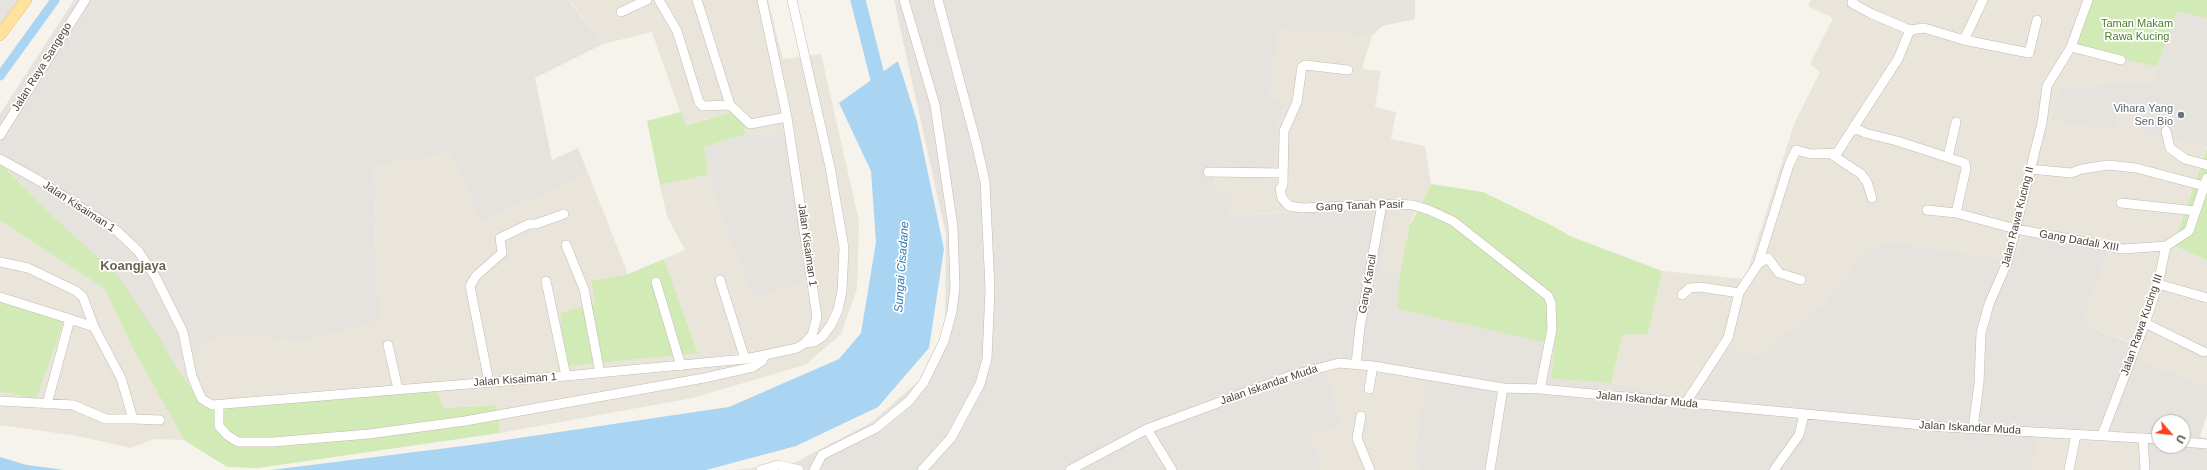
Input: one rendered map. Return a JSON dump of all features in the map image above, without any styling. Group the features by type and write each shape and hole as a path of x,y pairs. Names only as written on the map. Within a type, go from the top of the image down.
{"main road":[{"path":"0,35 26,0"}],"street":[{"name":"Jalan Raya Sangego","path":"0,135 85,0"},
{"path":"621,12 646,0"},
{"path":"659,0 677,30 699,102 703,106 730,105"},
{"path":"697,0 730,105 750,124 788,117"},
{"name":"Jalan Kisaiman 1","path":"0,159 38,180 116,230 138,251 155,276 183,332 192,376 199,393 207,402 218,405 680,366 744,359 765,355 797,348 806,343 812,335 817,317 788,117 762,0"},
{"path":"792,0 830,167 844,248 842,291 838,310 831,325 822,337 814,342 806,343"},
{"path":"814,470 822,455 876,428 909,401 924,382 944,341 952,311 955,288 953,227 936,112 904,0"},
{"path":"922,470 951,438 980,384 987,359 990,289 985,182 938,0"},
{"path":"1853,0 1852,3 1872,14 1910,30 1924,28 1964,40 2030,53 2037,20"},
{"path":"1964,40 1983,0"},
{"name":"Jalan Rawa Kucing II","path":"1973,428 1979,383 1981,332 1989,304 2007,264 2042,123 2047,86 2071,47 2088,0"},
{"path":"1685,404 1728,338 1739,293 1758,264 1789,165 1796,150 1811,154 1831,154 1837,152 1842,147 1898,59 1910,30"},
{"path":"2071,47 2121,60"},
{"name":"Gang Tanah Pasir","path":"1348,70 1305,65 1302,67 1297,102 1284,131 1283,185 1280,189 1282,198 1289,206 1302,208 1382,204 1412,205 1429,210 1453,221 1548,296 1551,303 1552,329 1540,390"},
{"path":"1948,157 1956,122"},
{"path":"1854,128 1864,133 1948,157 1966,165 1956,213"},
{"path":"2166,131 2170,148 2185,159 2207,165"},
{"path":"1831,154 1861,174 1867,182 1872,198"},
{"path":"2030,169 2071,173 2082,168 2108,165 2136,168 2206,182 2189,231 2166,246"},
{"path":"1208,172 1283,173"},
{"path":"2120,203 2196,211"},
{"name":"Gang Kancil","path":"1356,364 1360,327 1382,204"},
{"name":"Gang Dadali XIII","path":"1927,210 1956,213 2016,229 2123,249 2166,246"},
{"path":"489,382 470,286 476,276 502,253 500,238 529,224 536,224 564,214"},
{"path":"566,245 584,289 600,373"},
{"name":"Jalan Rawa Kucing III","path":"2102,435 2145,323 2158,284 2166,246"},
{"path":"1758,264 1768,258 1778,273 1801,280"},
{"path":"0,262 28,268 76,291 83,297 94,327 121,378 133,419"},
{"path":"720,280 744,359"},
{"path":"546,281 566,376"},
{"path":"656,282 680,366"},
{"path":"2158,284 2207,298"},
{"path":"1682,295 1690,288 1700,287 1739,293"},
{"path":"0,297 94,327"},
{"path":"47,404 70,319"},
{"path":"2145,323 2204,352"},
{"path":"388,344 398,389"},
{"path":"218,405 219,426 227,435 238,442 273,442 369,434 465,421 704,378 753,367 762,362 765,355"},
{"name":"Jalan Iskandar Muda","path":"1070,470 1147,429 1312,368 1339,363 1373,366 1503,388 1540,390 1804,415 2076,435 2102,435 2151,438"},
{"path":"1369,389 1373,366"},
{"path":"1490,470 1503,388"},
{"path":"0,401 73,405 106,419 160,420"},
{"path":"1774,470 1799,435 1804,415"},
{"path":"1361,416 1357,438 1370,470"},
{"path":"1147,429 1172,470"},
{"path":"2069,470 2076,435"},
{"path":"2143,438 2145,470"},
{"path":"2191,443 2207,444"},
{"path":"761,470 778,465 799,470"}],"shaded area":[{"path":"0,0 28,0 0,38"},
{"path":"74,0 567,0 603,44 535,78 552,160 578,148 588,173 481,223 450,151 418,161 372,165 376,191 374,247 380,320 304,341 220,335 174,366 161,340 50,214 0,163 0,114"},
{"path":"567,0 768,0 783,59 821,54 859,221 857,289 841,334 805,365 692,398 500,433 497,405 444,408 434,385 204,407 174,366 220,335 304,341 374,247 376,191 372,165 418,161 450,151 481,223 588,173 628,274 591,281 595,303 698,352 664,259 685,250 667,216 660,185 708,175 721,218 753,298 786,133 746,134 740,109 685,126 652,32 603,44 571,2"},
{"path":"894,0 1415,0 1415,19 1382,26 1372,36 1278,31 1270,99 1287,103 1279,122 1275,175 1215,175 1216,193 1231,194 1230,216 1390,205 1381,268 1400,272 1397,309 1556,345 1551,379 1611,383 1691,398 1727,350 1756,356 1822,305 1868,246 1897,242 2016,261 2024,233 2109,252 2082,323 2130,343 2127,355 2207,386 2207,414 2200,437 2207,438 2207,470 2138,470 2140,444 2038,438 2032,470 1418,470 1419,465 1413,464 1425,382 1346,364 1325,369 1343,425 1310,436 1325,466 1315,470 734,470 794,463 872,422 923,377 945,327 946,235"},
{"path":"1811,0 2090,0 2125,58 2157,67 2151,84 2106,84 2076,87 2061,84 2115,131 2120,108 2142,109 2149,137 2207,147 2173,244 2207,260 2207,386 2127,355 2130,342 2082,323 2109,252 2023,233 2017,261 1897,242 1868,246 1822,305 1756,356 1691,398 1611,383 1623,334 1648,334 1662,271 1745,279 1794,124 1820,72 1810,64 1833,18 1808,6"},
{"path":"2177,12 2207,18 2207,147 2149,137 2139,125 2142,109 2120,108 2115,131 2052,120 2061,84 2076,87 2106,84 2151,84"},
{"path":"1278,31 1372,36 1362,69 1381,71 1375,107 1396,112 1391,139 1425,146 1431,184 1410,223 1400,272 1381,268 1322,209 1229,216 1216,193 1215,175 1275,175 1279,122 1287,103 1270,99"},
{"path":"787,133 810,278 753,298 721,218 708,175 704,147 746,134"},
{"path":"0,220 105,289 132,347 184,440 154,439 131,448 78,436 0,425"},
{"path":"1346,364 1425,382 1413,464 1419,465 1418,470 1315,470 1325,465 1309,436 1343,425 1325,369"},
{"path":"2038,438 2140,444 2138,470 2032,470"}],"green space":[{"name":"Taman Makam Rawa Kucing","path":"2090,0 2207,0 2207,18 2177,12 2157,67 2077,47"},
{"path":"740,109 746,134 704,147 708,175 660,185 647,121 681,112 686,126"},
{"path":"2207,148 2207,260 2173,245"},
{"path":"0,163 50,214 117,275 161,340 175,366 204,407 434,385 444,408 497,405 500,433 258,468 227,467 184,440 132,347 105,289 0,220"},
{"path":"1431,184 1483,192 1555,227 1570,236 1662,271 1648,334 1623,334 1611,383 1551,379 1555,345 1397,309 1400,272 1410,223 1412,222"},
{"path":"664,259 698,353 566,366 560,313 595,303 591,281 628,274"},
{"path":"0,301 64,321 36,399 0,391"}],"water":[{"path":"898,61 917,121 944,249 929,348 878,407 796,446 706,470 271,470 471,445 729,407 839,359 861,333 876,242 871,171 839,103"},
{"path":"0,457 27,465 64,470 0,470"}],"waterway":[{"path":"0,76 55,0"},
{"name":"Sungai Cisadane","path":"858,0 882,95"}],"place":[{"name":"Vihara Yang Sen Bio","path":"2181,115"}],"district":[{"name":"Koangjaya","path":"133,266"}]}
